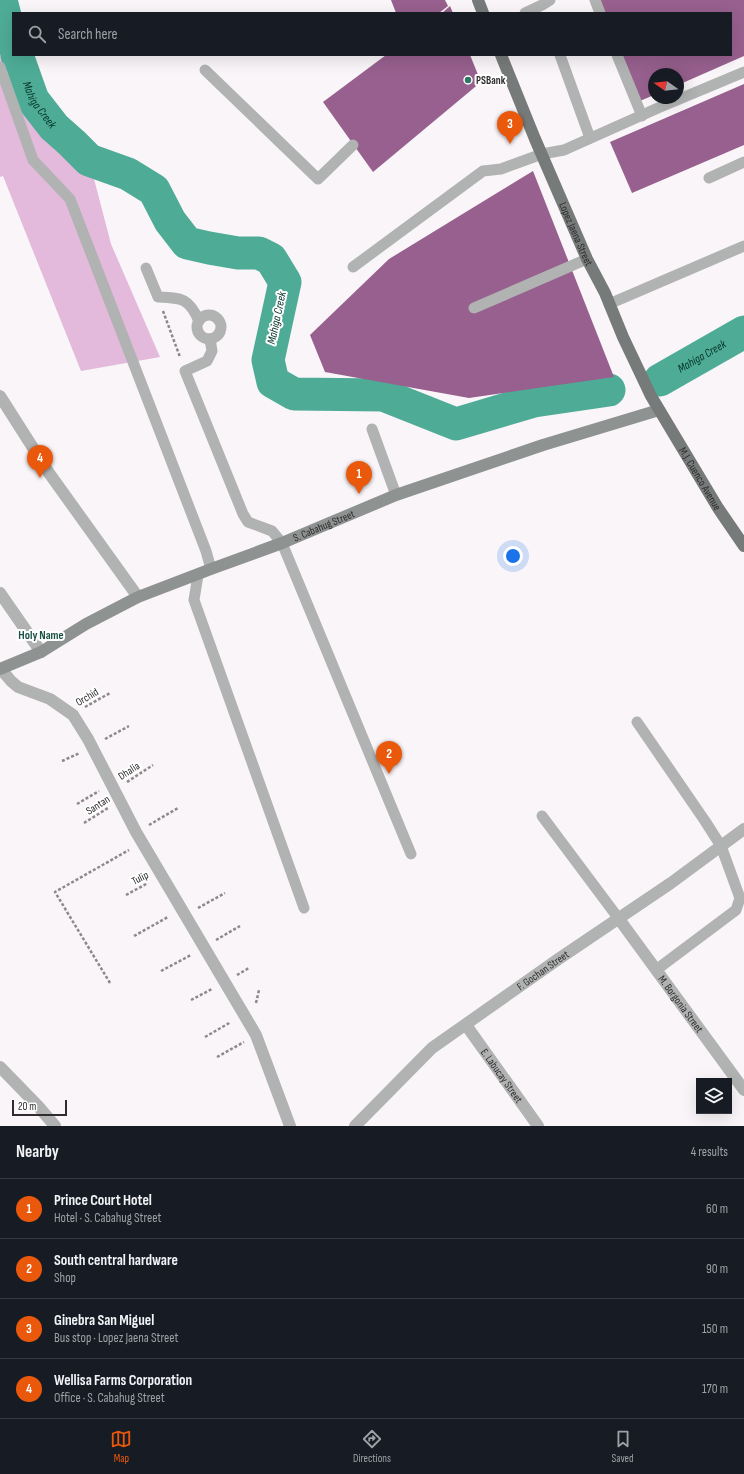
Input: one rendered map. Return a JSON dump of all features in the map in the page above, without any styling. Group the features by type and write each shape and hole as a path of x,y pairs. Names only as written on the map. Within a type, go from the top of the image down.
{"main road":[{"path":"478,0 483,12"},
{"name":"Lopez Jaena Street","path":"501,56 587,259 640,373 659,410"},
{"name":"M.J. Cuenco Avenue","path":"659,410 718,508 744,546"}],"street":[{"path":"0,396 49,473 138,597"},
{"name":"S. Cabahug Street","path":"1,669 41,652 86,624 138,597 282,543 396,495 543,445 659,410"},
{"path":"0,593 41,652"},
{"path":"1,669 18,687 50,699 73,715 88,739 136,832 256,1035 290,1126"},
{"name":"F. Gochan Street","path":"354,1126 432,1048 619,919 744,829"},
{"name":"M. Borgonia Street","path":"619,919 744,1090"},
{"name":"E. Labucay Street","path":"466,1025 538,1126"},
{"path":"0,1067 38,1106 55,1126"}],"lane":[{"path":"595,0 600,12"},
{"path":"527,12 544,5"},
{"path":"560,56 590,138"},
{"path":"617,56 642,116"},
{"path":"0,67 33,160 70,199 206,551 204,571 194,600 304,908"},
{"path":"205,70 318,179 353,145"},
{"path":"353,267 484,171 501,169 542,154 564,150 744,72"},
{"path":"709,178 744,162"},
{"path":"609,304 744,246"},
{"path":"474,308 587,259"},
{"path":"146,268 158,297 175,298 188,302 194,308 199,321"},
{"path":"209,315 220,321 221,327 220,333 216,338 210,340 199,334 197,327 199,321 209,315"},
{"path":"210,340 212,351 207,360 185,371 248,522 272,531 282,543 411,854"},
{"path":"372,429 396,495"},
{"path":"636,722 721,846 740,898 736,910 656,970"},
{"path":"542,816 619,919"}],"path":[{"path":"158,297 185,371"},
{"name":"Orchid","path":"73,715 110,693"},
{"name":"Dhalia","path":"115,791 152,765"},
{"path":"77,804 115,791"},
{"name":"Santan","path":"84,823 115,791"},
{"path":"136,832 178,808"},
{"path":"110,983 55,892 142,842"},
{"name":"Tulip","path":"126,895 162,876"},
{"path":"217,1057 256,1035"}],"shaded area":[{"path":"0,20 37,131 61,139 93,175 111,244 160,357 81,371 3,176 0,177"}],"building":[{"path":"391,0 445,0 448,6 440,12 396,12"},
{"path":"598,0 744,0 744,56 684,82 684,68 648,68 648,98 640,101 621,56 732,56 732,12 603,12"},
{"path":"450,6 453,12 443,12"},
{"path":"385,56 470,56 481,82 373,172 323,102"},
{"path":"744,84 744,145 632,193 610,142"},
{"path":"533,171 614,377 469,398 325,372 310,335 389,259"}],"waterway":[{"name":"Mahiga Creek","path":"1,0 12,41"},
{"name":"Mahiga Creek","path":"17,56 33,100 54,127 89,160 128,174 154,190 170,221 187,243 238,253 259,253 271,259 285,282 268,360 273,382 294,394 383,395 456,424 534,401 609,390"},
{"name":"Mahiga Creek","path":"660,380 744,332"}],"place":[{"name":"PSBank","path":"468,80"},
{"name":"Ginebra San Miguel","path":"510,144"},
{"name":"Wellisa Farms Corporation","path":"40,478"},
{"name":"Prince Court Hotel","path":"359,494"},
{"name":"South central hardware","path":"389,774"}],"district":[{"name":"Holy Name","path":"41,635"}]}
